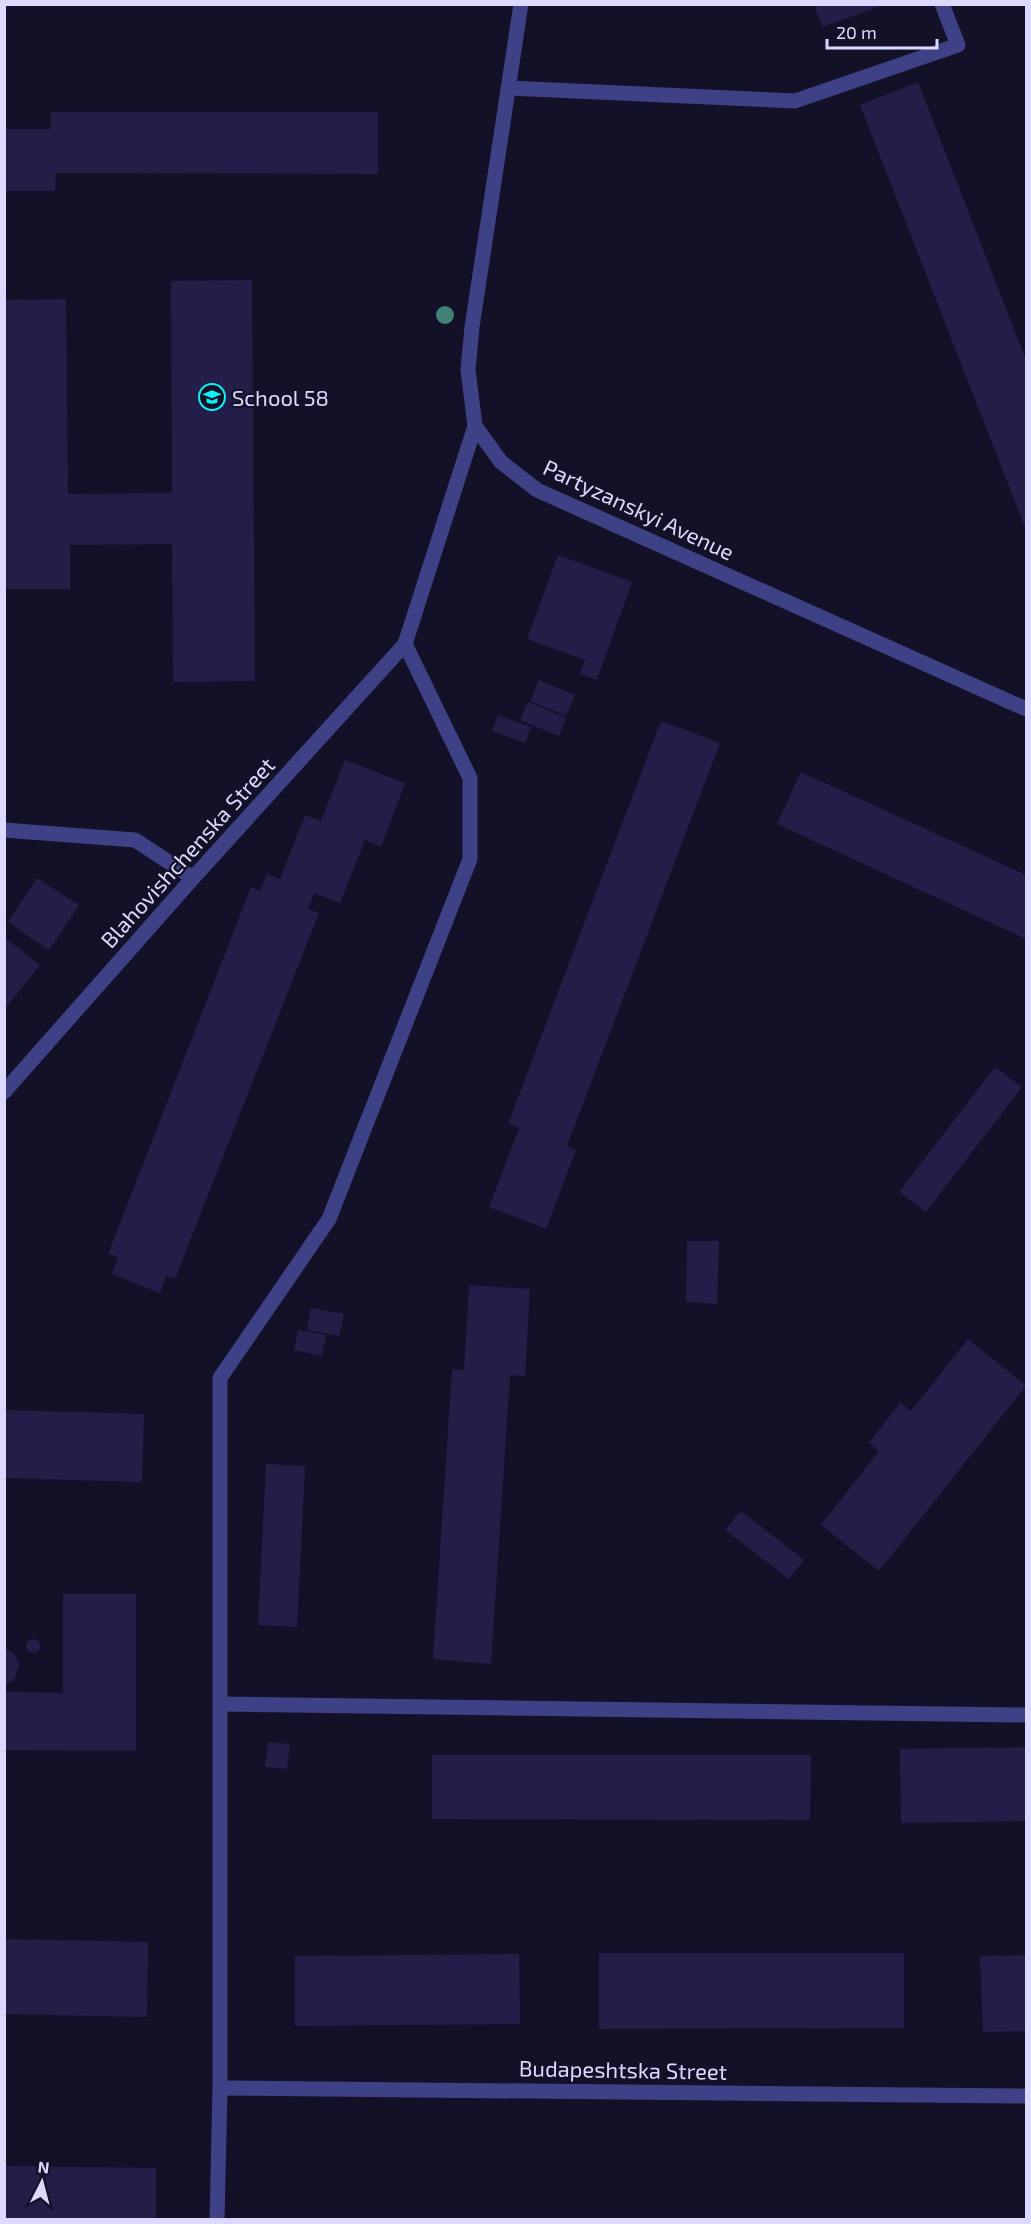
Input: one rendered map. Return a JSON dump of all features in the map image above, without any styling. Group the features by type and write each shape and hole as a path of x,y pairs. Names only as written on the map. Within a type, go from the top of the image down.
{"street":[{"name":"Partyzanskyi Avenue","path":"521,4 469,359 468,370 475,426 501,462 537,490 1026,709"},
{"path":"508,87 795,101 958,45 942,4"},
{"path":"217,2220 220,2088 220,1378 329,1219 470,859 470,778 405,644 475,426"},
{"name":"Blahovishchenska Street","path":"4,1092 193,878 405,644"},
{"path":"4,830 135,840 193,878"},
{"path":"220,1704 1026,1715"},
{"name":"Budapeshtska Street","path":"220,2088 1026,2096"}],"building":[{"path":"814,4 884,4 884,5 822,27"},
{"path":"918,82 1026,360 1026,530 860,105"},
{"path":"51,112 378,112 378,174 56,173 55,191 4,191 4,129 51,129"},
{"name":"School 58","path":"252,280 255,681 173,682 172,544 70,545 70,589 4,589 4,300 66,299 68,494 172,493 171,281"},
{"path":"558,555 632,582 597,680 580,674 585,660 527,639"},
{"path":"539,680 575,695 566,716 530,701"},
{"path":"528,702 566,718 559,736 520,720"},
{"path":"498,715 531,727 525,743 492,731"},
{"path":"661,721 720,743 567,1146 576,1150 546,1229 489,1207 519,1128 508,1124"},
{"path":"345,760 405,783 381,847 365,840 340,903 314,893 308,909 319,913 175,1279 166,1276 160,1293 112,1274 118,1257 108,1254 251,887 260,891 267,874 280,879 305,815 321,821"},
{"path":"801,772 1026,875 1026,939 777,824"},
{"path":"37,878 79,905 49,950 8,922"},
{"path":"4,937 40,965 4,1010"},
{"path":"995,1067 1022,1087 926,1212 899,1192"},
{"path":"687,1241 719,1241 717,1304 686,1302"},
{"path":"469,1285 530,1289 525,1376 510,1375 491,1664 433,1659 452,1369 464,1370"},
{"path":"311,1308 344,1314 339,1336 307,1330"},
{"path":"298,1330 326,1335 322,1356 294,1350"},
{"path":"968,1339 1026,1386 879,1571 821,1525 879,1451 869,1443 900,1403 911,1411"},
{"path":"4,1410 144,1414 142,1482 4,1478"},
{"path":"266,1464 305,1466 297,1627 258,1625"},
{"path":"741,1511 804,1560 789,1579 725,1530"},
{"path":"63,1594 136,1594 136,1751 4,1750 4,1692 63,1693"},
{"path":"33,1639 38,1641 40,1646 38,1651 33,1653 28,1651 26,1646 28,1641"},
{"path":"4,1648 14,1653 19,1664 13,1681 4,1685"},
{"path":"268,1742 290,1744 287,1769 265,1767"},
{"path":"1026,1747 1026,1821 901,1823 900,1749"},
{"path":"432,1755 811,1755 810,1820 432,1819"},
{"path":"4,1939 148,1942 147,2017 4,2014"},
{"path":"599,1953 904,1953 904,2028 599,2029"},
{"path":"519,1954 520,2024 295,2026 295,1956"},
{"path":"1026,1955 1026,2031 983,2032 980,1956"},
{"path":"4,2166 156,2168 156,2220 4,2220"}],"place":[{"name":"School 58","path":"212,397"}]}
